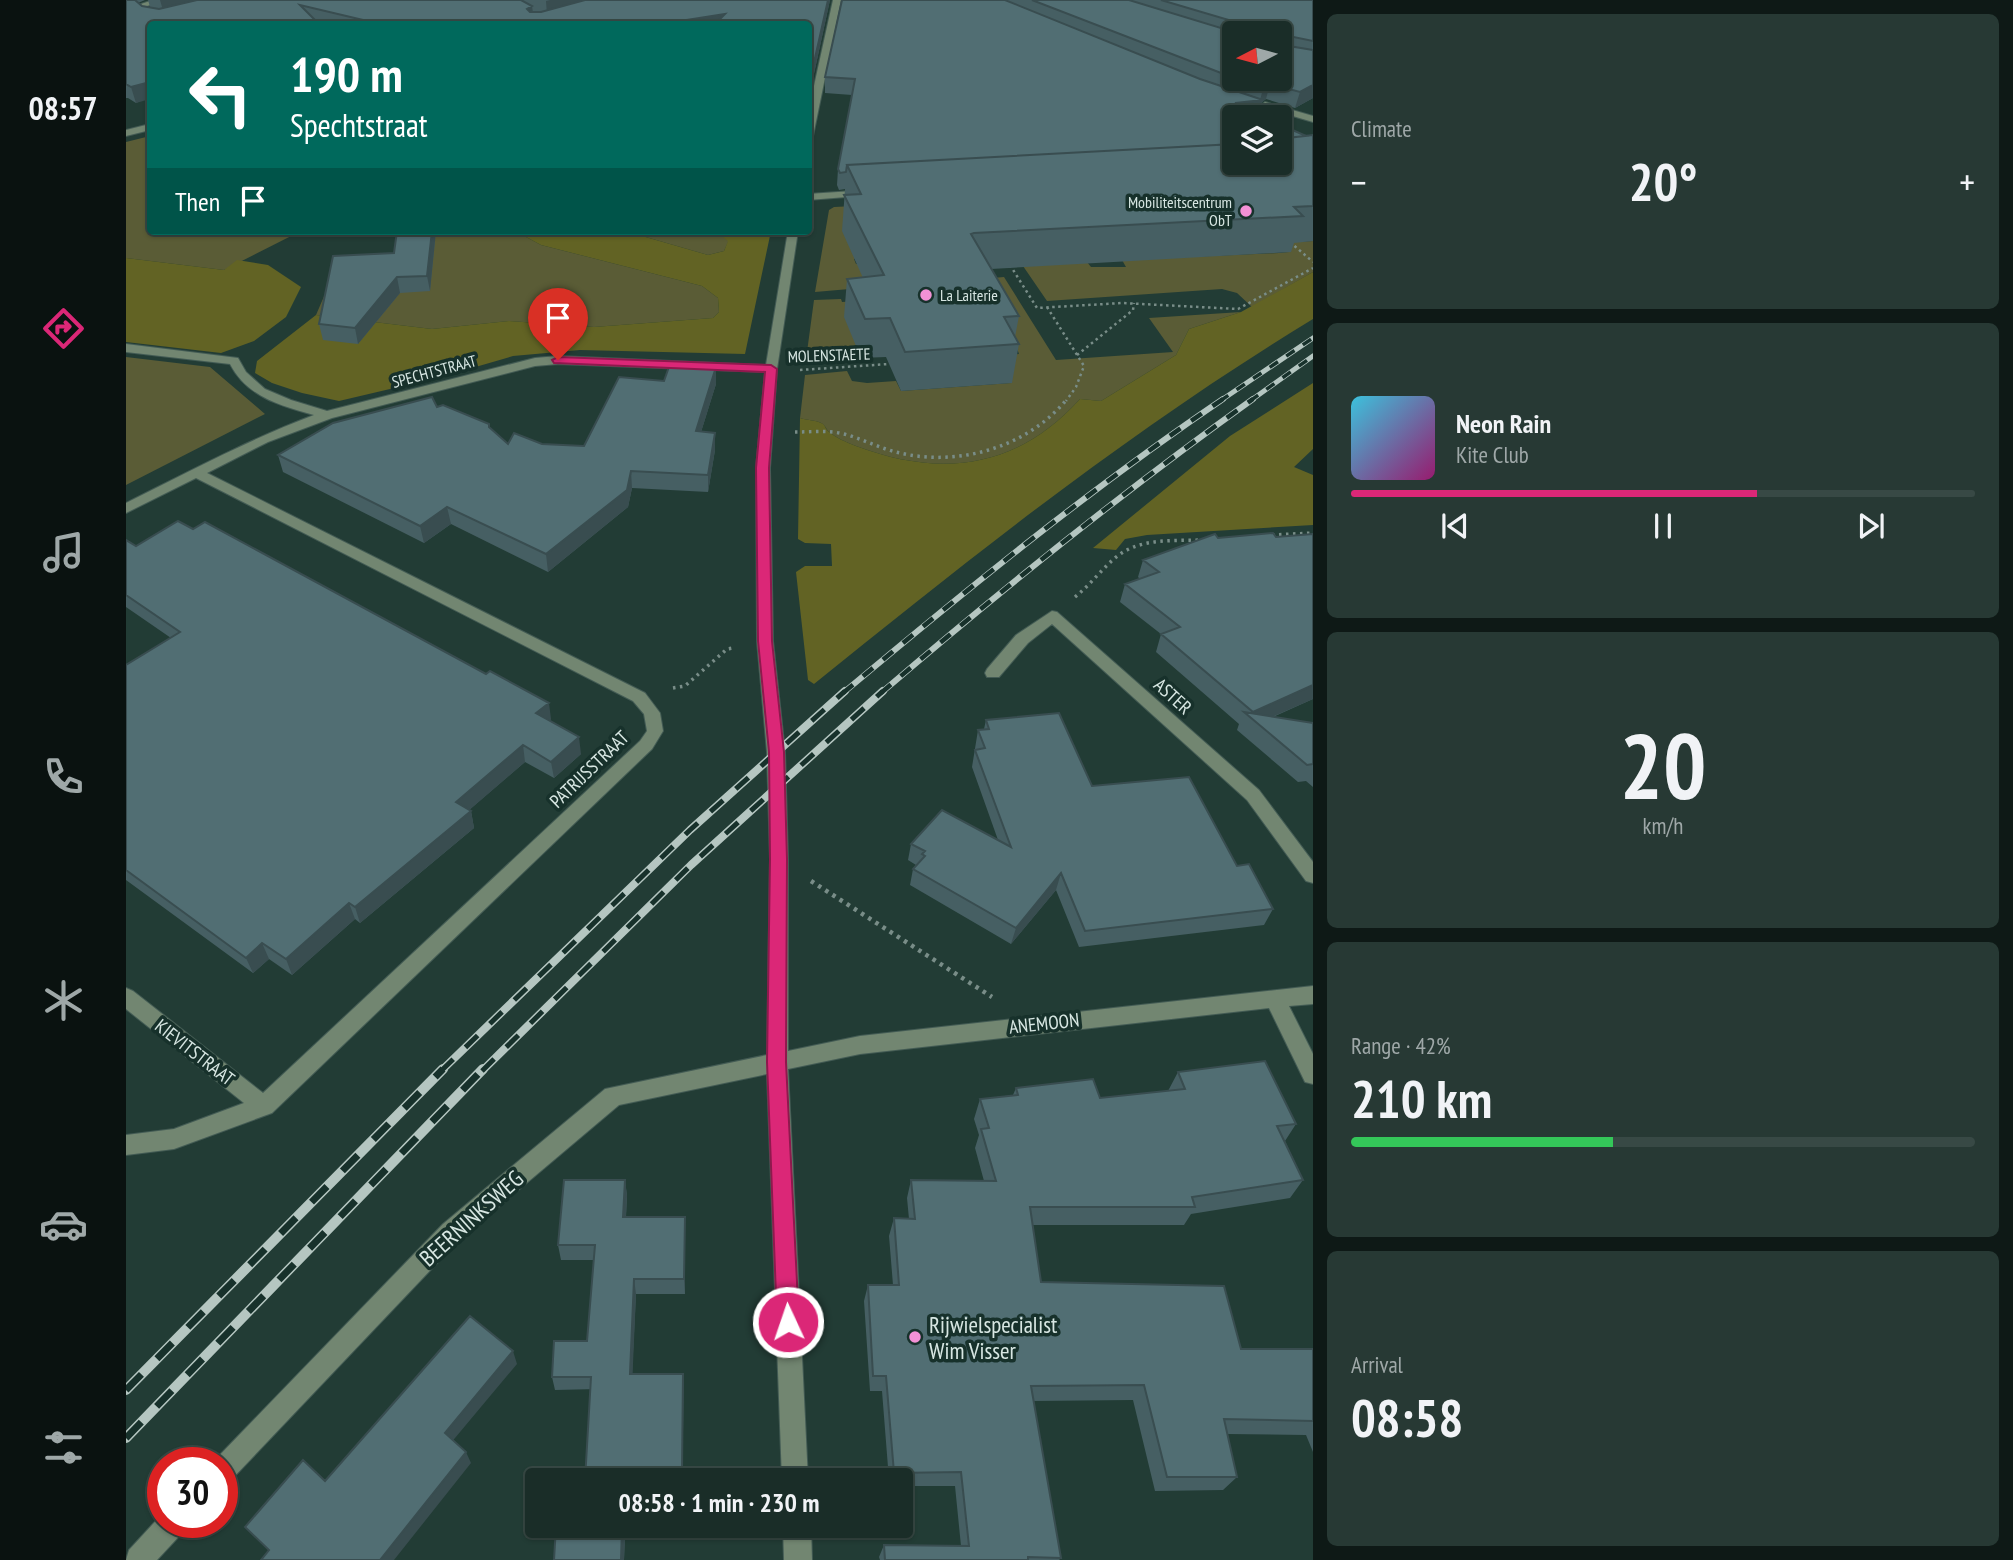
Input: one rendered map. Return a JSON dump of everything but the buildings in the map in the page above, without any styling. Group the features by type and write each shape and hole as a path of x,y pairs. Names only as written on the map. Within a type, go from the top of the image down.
{"street":[{"path":"126,11 161,0"},
{"path":"812,117 837,0"},
{"path":"140,7 150,16"},
{"path":"1245,105 1225,97 1257,105"},
{"path":"1292,114 1313,119"},
{"path":"1292,123 1313,130"},
{"path":"126,133 147,128"},
{"path":"812,197 877,193"},
{"path":"792,235 771,369 765,432 765,641 776,752 779,859 777,1062 794,1468"},
{"path":"126,348 234,360 240,376 273,398 327,415"},
{"name":"SPECHTSTRAAT","path":"126,509 263,439 327,415 535,362 558,360 771,369"},
{"path":"194,472 641,699"},
{"path":"993,673 1023,639 1052,616"},
{"name":"ASTER","path":"1052,616 1253,795 1313,876"},
{"name":"PATRIJSSTRAAT","path":"126,1145 174,1139 264,1106 646,745 655,731 652,713 641,699"},
{"name":"ANEMOON","path":"777,1062 860,1045 1313,995"},
{"name":"KIEVITSTRAAT","path":"126,997 264,1106"},
{"path":"1275,999 1313,1075"},
{"name":"BEERNINKSWEG","path":"238,1454 451,1232 613,1096 777,1062"},
{"path":"139,1560 159,1538"},
{"path":"798,1538 799,1560"}],"path":[{"path":"1290,242 1313,262"},
{"path":"1004,256 1037,308 1135,303 1238,309 1313,268"},
{"path":"1077,355 1133,310 1135,303"},
{"path":"765,432 841,433 881,448 931,459 988,453 1016,439 1068,401 1078,385 1084,366 1047,307"},
{"name":"MOLENSTAETE","path":"771,369 805,370 889,364"},
{"path":"1259,536 1313,533"},
{"path":"1052,616 1091,585 1116,557 1135,546 1205,540"},
{"path":"641,699 654,690 685,686 727,649 765,641"},
{"path":"779,859 865,918 1035,1024"}],"green space":[{"path":"147,137 147,235 293,235 224,270 126,258 126,142"},
{"path":"958,201 854,259 856,264 873,263 884,286 815,292 829,210 834,207"},
{"path":"425,235 522,235 541,245 702,286 718,298 719,312 713,318 594,327 509,321 432,329 316,315 325,294 392,269"},
{"path":"639,235 722,235 729,240 724,251 708,255"},
{"path":"1313,241 1313,272 1252,307 1237,293 1222,289 1047,301 1023,266 1087,262 1091,267 1126,267 1122,260 1279,253 1289,252 1281,243"},
{"path":"1004,277 1056,360 1173,352 1149,318 1241,312 1189,329 1176,355 1101,401 1080,399 1056,422 1030,440 1004,453 976,461 948,464 887,456 841,440 819,422 800,418 805,375 847,371 852,381 896,381 901,391 1011,383 997,356 1019,354 992,278"},
{"path":"841,299 842,302 890,299 859,353 807,352 814,300"},
{"path":"126,357 210,367 265,414 126,485"}],"shaded area":[{"path":"522,235 639,235 708,255 724,251 728,241 721,235 770,235 745,354 580,350 513,356 441,377 339,401 272,383 255,373 257,361 316,315 432,329 509,321 594,327 713,318 719,312 718,298 702,286 541,245"},
{"path":"126,258 224,270 237,260 268,265 301,287 286,317 254,341 221,353 126,342"},
{"path":"1313,272 1313,319 1247,360 1120,447 996,539 814,684 808,680 796,572 805,566 832,566 831,544 805,543 798,539 800,418 816,421 834,436 887,456 948,464 976,461 1004,453 1030,440 1056,422 1080,399 1101,401 1176,355 1189,329 1241,312"},
{"path":"1313,383 1313,449 1294,467 1313,475 1313,525 1147,535 1125,539 1116,550 1093,548 1230,436"}],"railway":[{"path":"1220,401 1313,338"},
{"path":"1250,401 1313,356"},
{"path":"843,693 1029,541 1125,468 1223,399"},
{"path":"881,693 1064,542 1157,469 1253,399"},
{"path":"442,1070 690,830 845,691"},
{"path":"482,1071 691,865 883,691"},
{"path":"126,1438 483,1069"},
{"path":"126,1390 442,1070"}],"place":[{"name":"Mobiliteitscentrum ObT","path":"1246,211"},
{"name":"La Laiterie","path":"926,295"},
{"name":"Rijwielspecialist Wim Visser","path":"915,1337"}],"route":[{"path":"558,360 771,369 763,468 765,641 776,752 779,859 777,1062 788,1322"}]}
